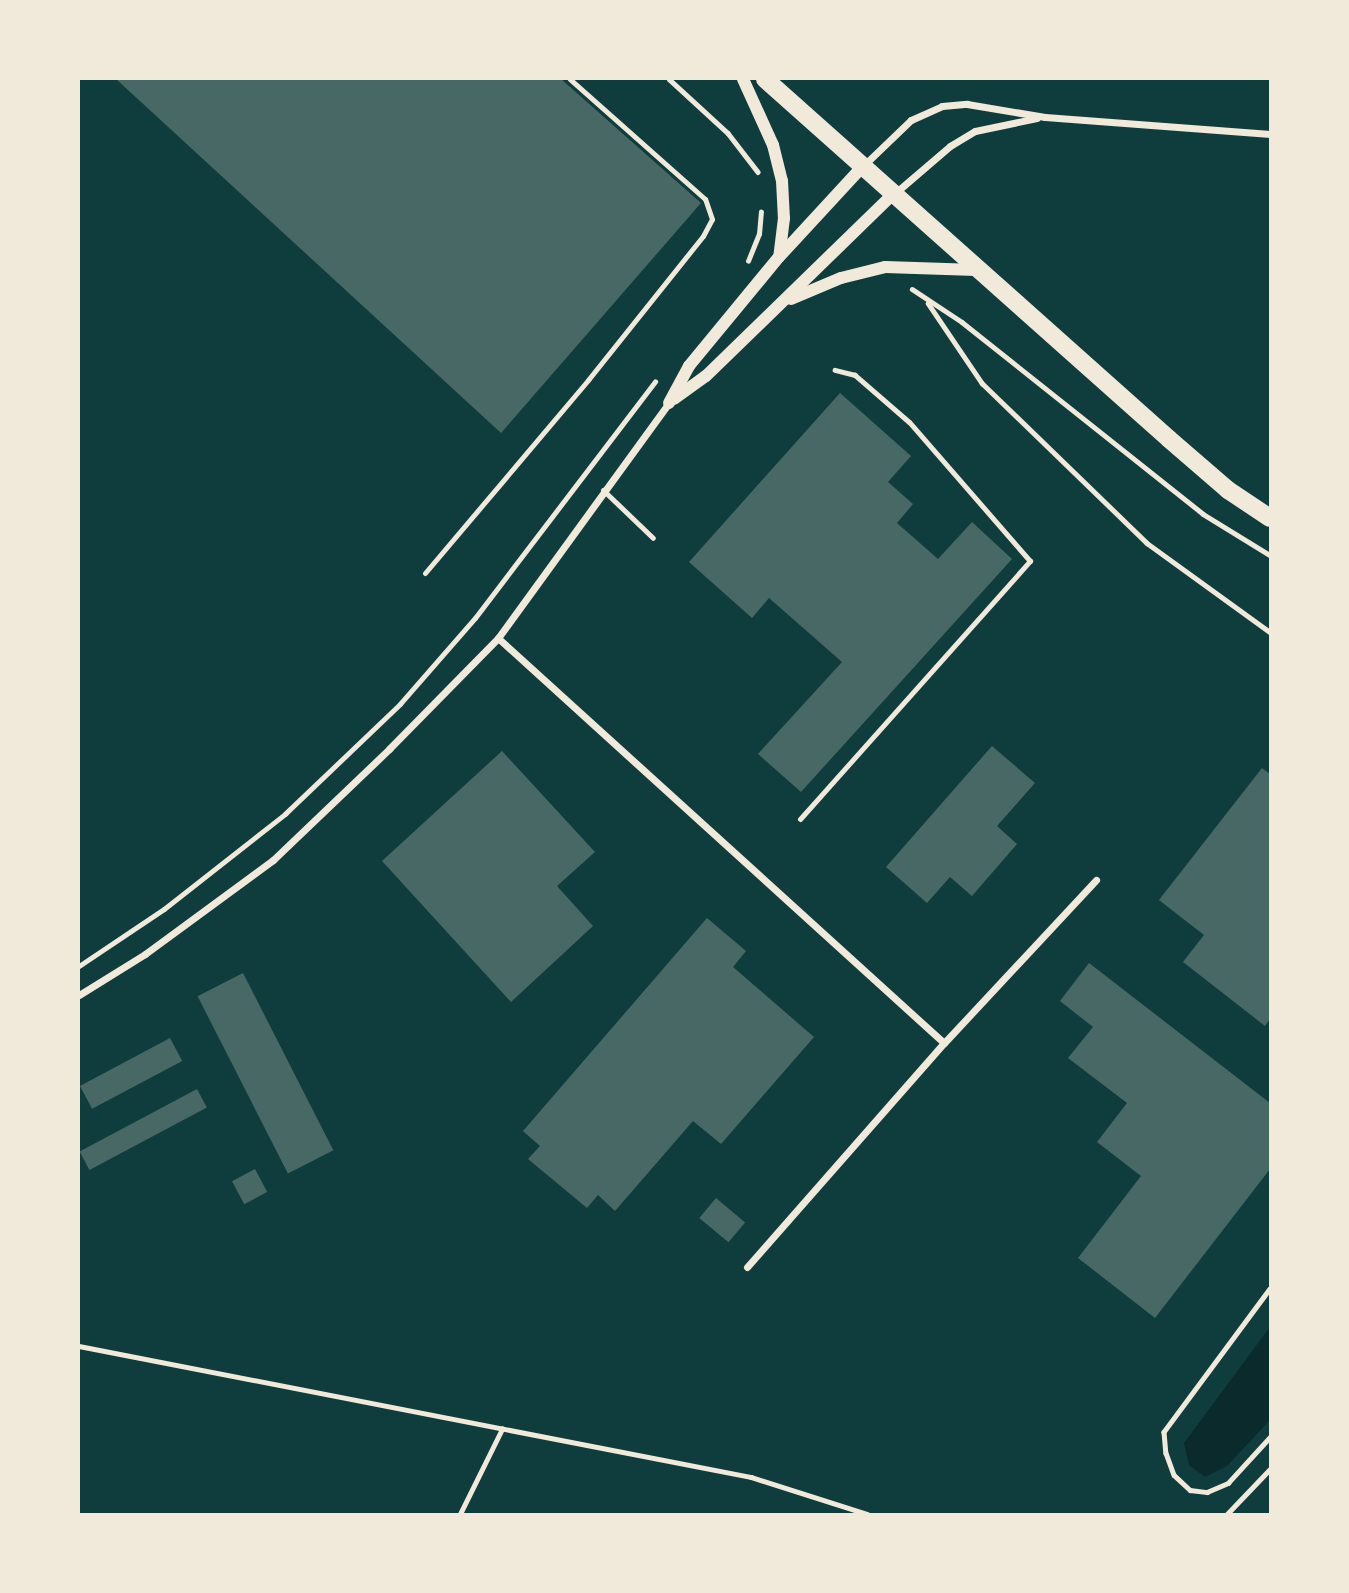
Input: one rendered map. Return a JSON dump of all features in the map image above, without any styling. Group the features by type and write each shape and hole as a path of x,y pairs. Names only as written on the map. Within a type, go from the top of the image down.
{"main road":[{"path":"765,79 976,270 1228,490 1270,518"}],"street":[{"path":"743,79 773,145 782,181 785,218 779,257"},
{"path":"79,995 145,954 273,859 389,749 498,638 603,490 669,403 689,366 779,257 863,166 911,120 942,106 967,104 1045,117 1270,134"},
{"path":"669,403 706,376 893,194 950,146 975,131 1045,117"},
{"path":"781,304 841,278 885,267 976,270"},
{"path":"498,638 944,1043"},
{"path":"747,1267 944,1043 1096,880"}],"lane":[{"path":"425,573 588,380 703,236 712,219 705,199 570,79"},
{"path":"800,819 1030,561 909,422 855,375 835,370"},
{"path":"603,490 653,538"}],"path":[{"path":"670,79 728,133 764,180 782,181"},
{"path":"745,268 759,234 761,207"},
{"path":"885,267 926,299 962,322 1203,514 1270,555"},
{"path":"926,299 982,383 1147,543 1270,632"},
{"path":"79,966 164,909 285,814 400,704 475,618 662,374"},
{"path":"1270,1289 1164,1432 1166,1453 1174,1475 1190,1490 1207,1492 1228,1483 1270,1437"},
{"path":"79,1346 751,1477 867,1514"},
{"path":"460,1514 502,1429"},
{"path":"1227,1514 1270,1469"}],"water":[{"path":"1270,1327 1270,1420 1227,1466 1205,1477 1189,1465 1184,1443"}],"building":[{"path":"116,79 561,79 701,203 501,433"},
{"path":"840,393 911,456 888,482 913,504 897,523 938,559 972,522 1012,559 801,792 758,754 842,662 769,598 752,618 689,562"},
{"path":"992,746 1035,783 997,826 1017,844 972,896 950,877 927,903 886,867"},
{"path":"502,751 595,852 557,886 593,926 511,1002 382,861"},
{"path":"1262,768 1270,774 1270,1019 1265,1026 1183,962 1204,935 1159,900"},
{"path":"707,918 746,951 733,967 814,1037 721,1144 693,1121 615,1211 598,1195 587,1208 528,1159 540,1146 523,1131"},
{"path":"1089,963 1270,1103 1270,1169 1155,1318 1078,1258 1141,1176 1097,1142 1127,1103 1068,1058 1093,1027 1060,1001"},
{"path":"243,973 333,1150 288,1173 198,996"},
{"path":"170,1038 182,1061 92,1109 80,1086"},
{"path":"197,1089 207,1108 89,1170 80,1151"},
{"path":"255,1169 267,1192 244,1204 232,1181"},
{"path":"716,1198 745,1222 728,1242 699,1218"}]}
